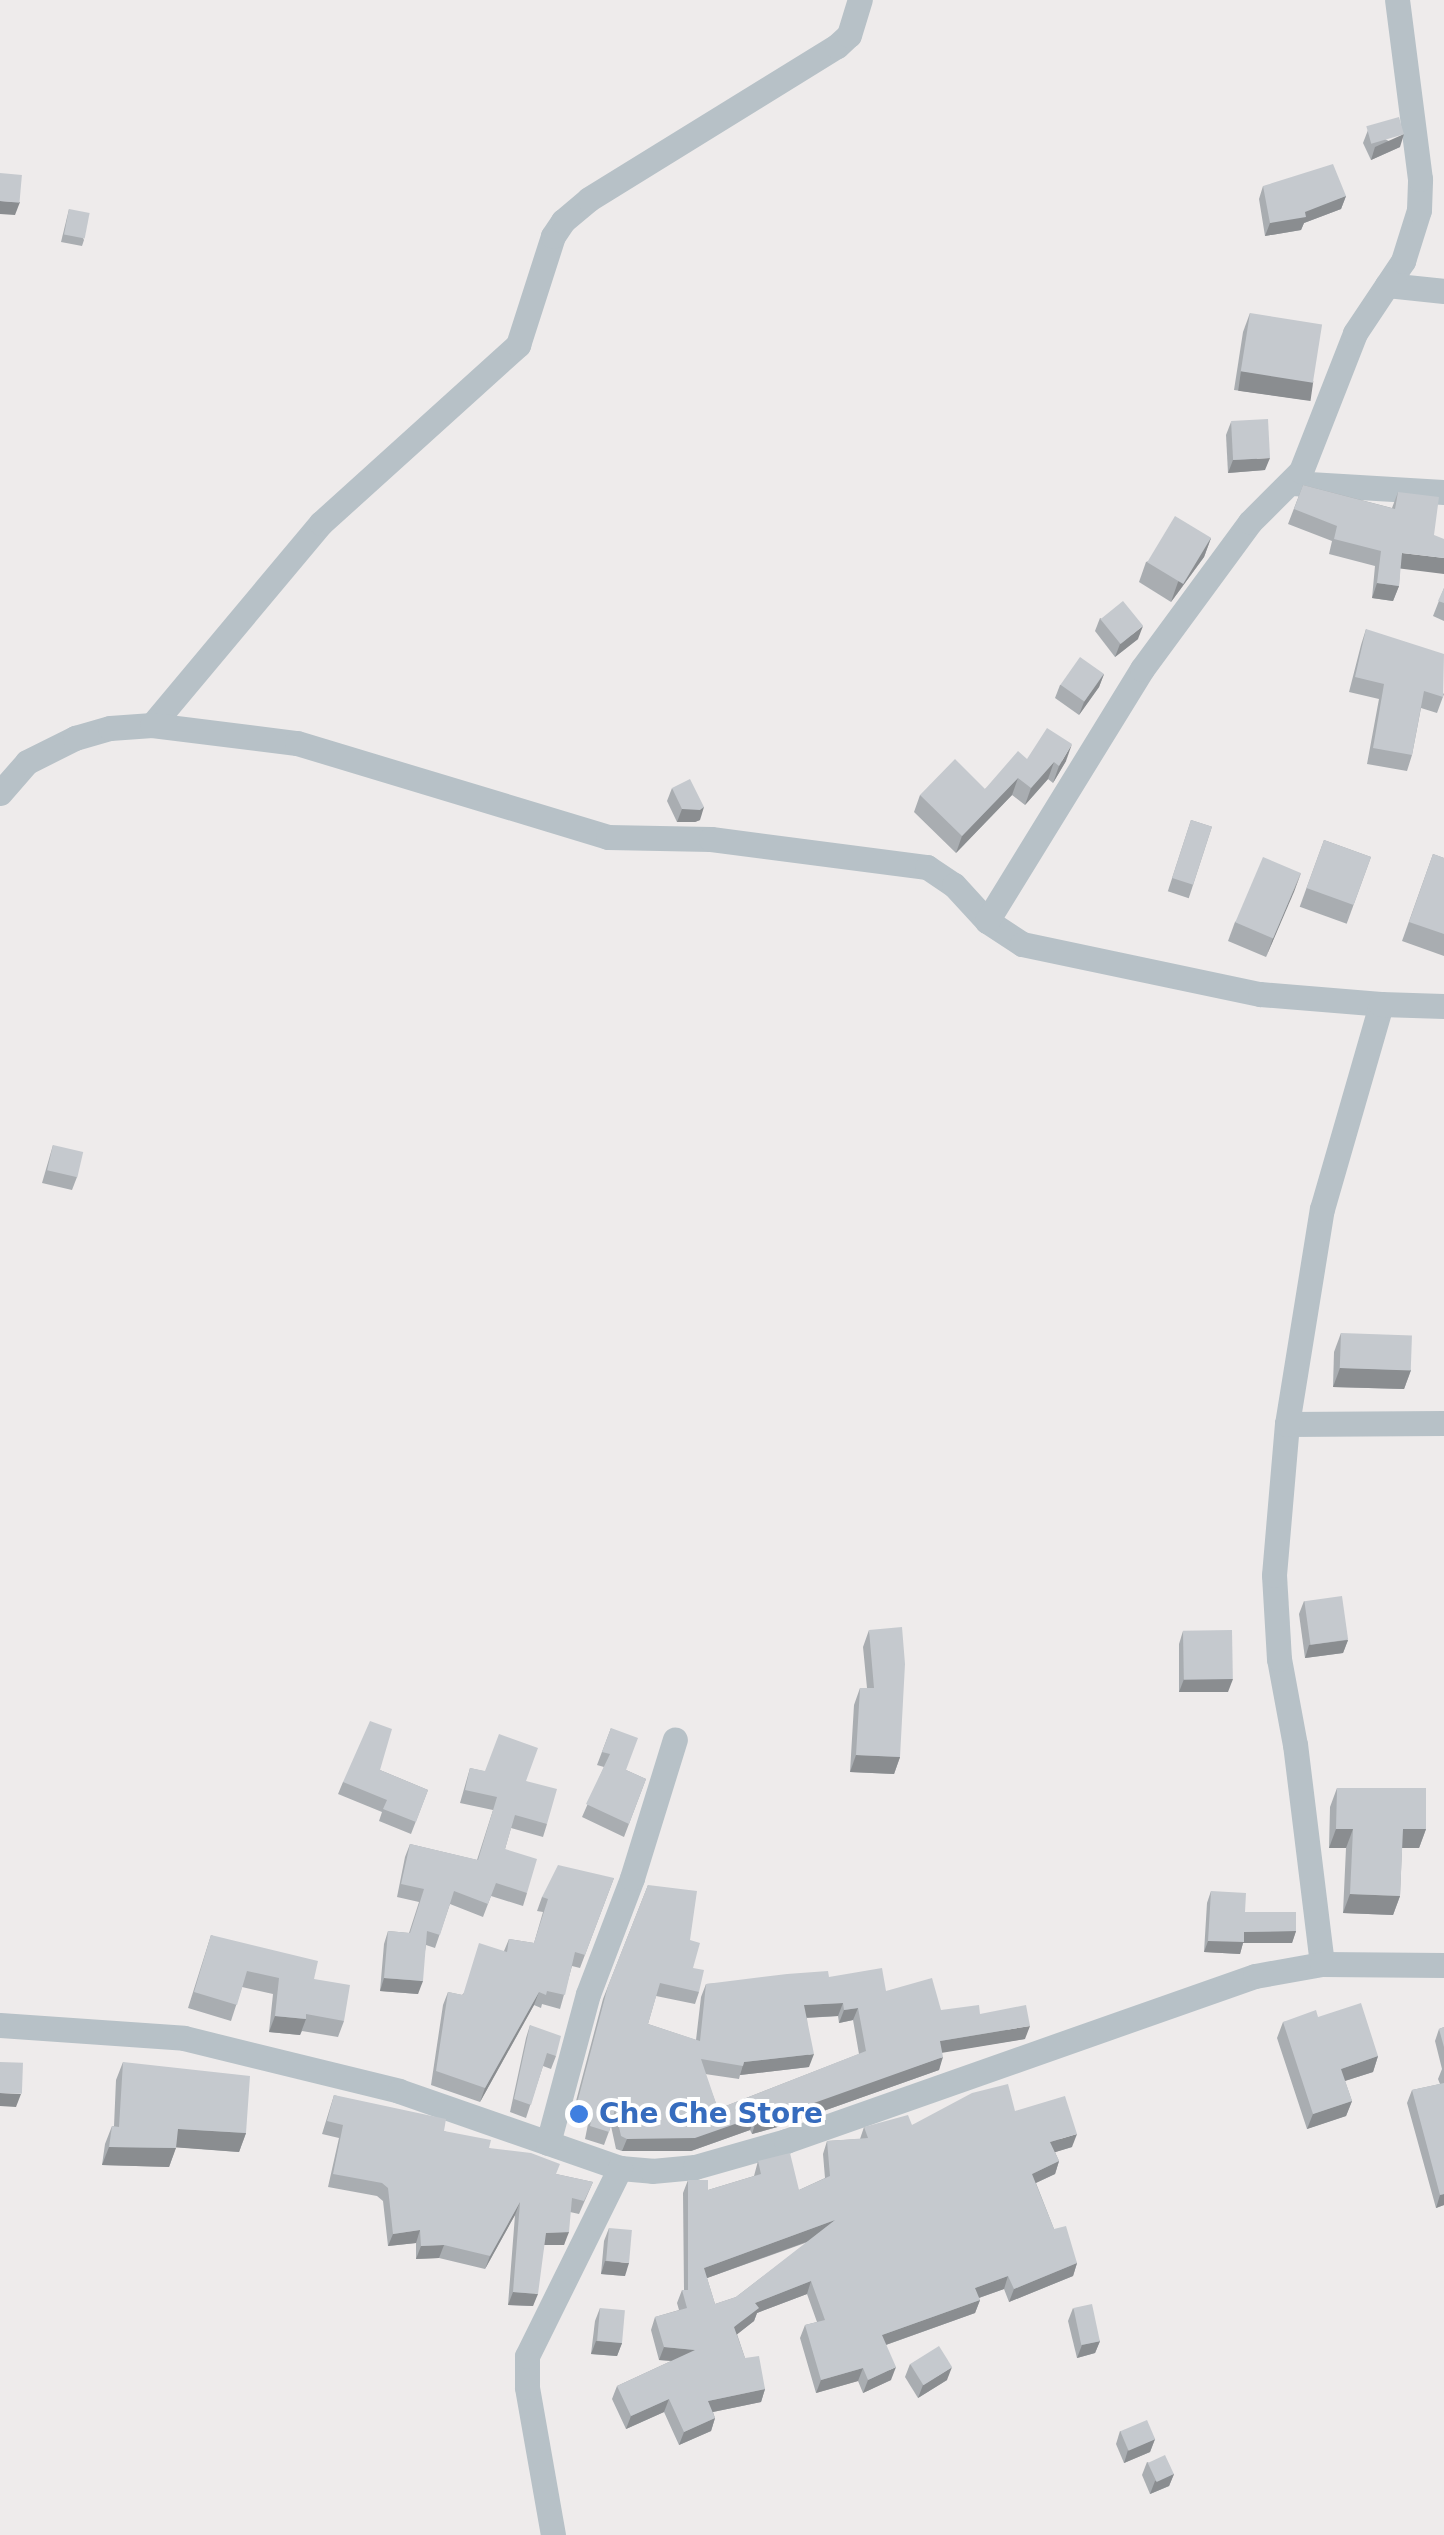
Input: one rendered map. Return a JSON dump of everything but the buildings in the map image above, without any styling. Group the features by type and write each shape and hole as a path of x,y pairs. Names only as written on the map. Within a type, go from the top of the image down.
{"street":[{"path":"152,725 279,579 321,523 518,345 553,236 563,221 589,199 837,46 850,35 860,0"},
{"path":"987,921 1142,670 1250,522 1292,483 1355,332 1402,261 1420,210 1420,179 1397,0"},
{"path":"1386,285 1444,291"},
{"path":"1292,483 1444,492"},
{"path":"0,793 27,762 75,738 110,728 152,725 296,743 608,837 711,839 927,867 954,885 987,921 1022,944 1068,956 1260,994 1444,1006"},
{"path":"1322,1964 1296,1746 1280,1659 1274,1575 1287,1424 1322,1209 1381,1004"},
{"path":"1287,1424 1444,1423"},
{"path":"548,2143 588,1994 632,1878 675,1740"},
{"path":"0,2025 184,2038 399,2091 620,2168 652,2171 694,2167 771,2146 1255,1976 1322,1964 1444,1966"},
{"path":"553,2535 528,2387 527,2356 620,2168"}],"place":[{"name":"Che Che Store","path":"579,2114"}]}
